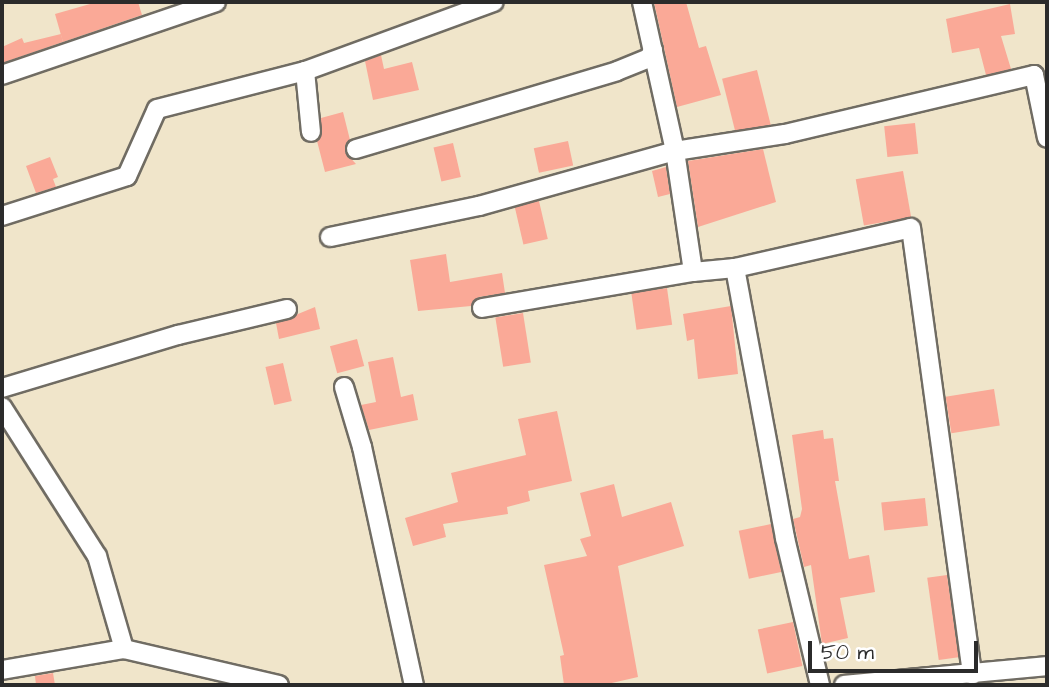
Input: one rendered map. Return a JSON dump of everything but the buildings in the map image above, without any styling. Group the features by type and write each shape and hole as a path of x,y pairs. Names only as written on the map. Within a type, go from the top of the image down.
{"street":[{"path":"2,75 216,2"},
{"path":"2,216 127,176 157,109 305,71 494,2"},
{"path":"642,2 675,151 693,272"},
{"path":"356,149 617,71 649,58 653,50"},
{"path":"305,71 311,132"},
{"path":"330,237 480,206 675,151 785,134 1034,75 1047,138"},
{"path":"482,308 693,272 735,268 911,228 972,675"},
{"path":"735,268 785,538 820,685"},
{"path":"2,388 178,335 287,309"},
{"path":"344,387 362,447 414,685"},
{"path":"2,407 97,556 124,649"},
{"path":"2,670 124,649 279,685"},
{"path":"844,685 900,683 1047,666"}]}
